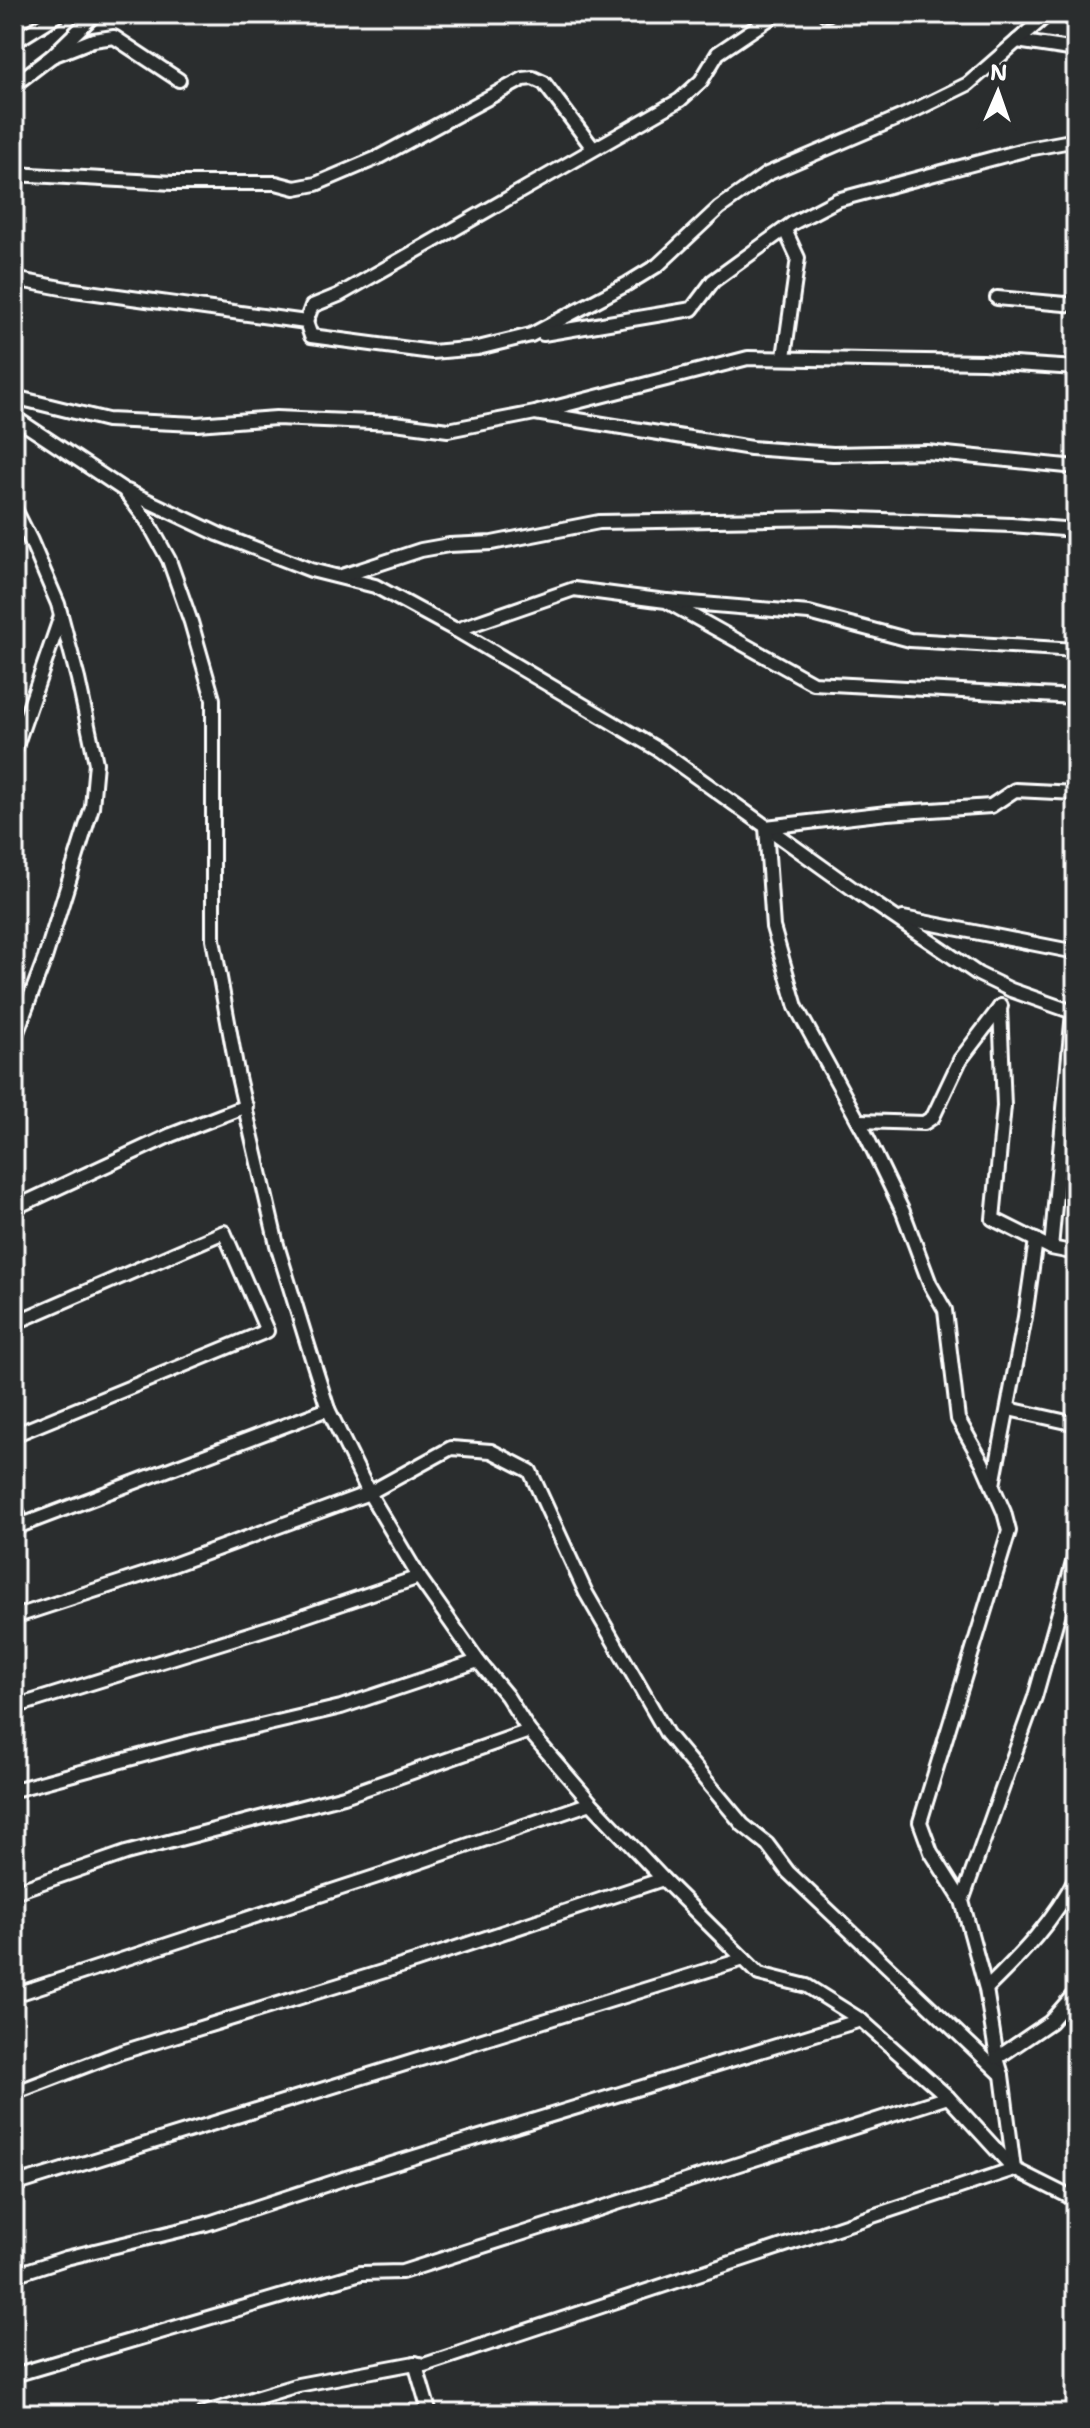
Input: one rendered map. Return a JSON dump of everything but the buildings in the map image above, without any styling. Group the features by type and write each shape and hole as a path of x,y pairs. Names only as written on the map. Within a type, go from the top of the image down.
{"street":[{"path":"14,42 59,14"},
{"path":"14,85 52,56 95,14"},
{"path":"776,14 718,53 701,81 680,100 339,295 312,306 306,322 311,336 432,352 478,348 531,335 692,309 713,281 785,230 837,200 1028,149 1076,140"},
{"path":"531,335 658,265 719,208 767,174 905,115 968,84 1048,14"},
{"path":"52,56 93,40 114,37 179,80"},
{"path":"1017,41 1073,46"},
{"path":"14,174 173,183 276,183 295,188 316,184 377,158 523,79 533,78 544,83 593,148"},
{"path":"784,357 798,258 785,230"},
{"path":"14,279 306,322"},
{"path":"997,298 1076,305"},
{"path":"14,397 107,420 197,424 276,418 395,423 448,430 535,413 748,358 983,362 1076,368"},
{"path":"535,413 751,448 833,454 927,452 1076,467"},
{"path":"14,417 124,490 218,534 311,570 375,586 456,630 659,750 978,974 1011,990 1073,1012 1051,1248"},
{"path":"124,490 148,522 169,560 213,699 213,939 277,1245 328,1409 369,1493 419,1577 478,1661 507,1696 529,1731 663,1879 759,1974 807,1986 861,2020 948,2097 1014,2169 1076,2200"},
{"path":"14,507 61,616 96,763 92,807 45,958 14,1040"},
{"path":"340,577 421,550 492,543 599,522 832,518 1076,530"},
{"path":"456,630 574,589 666,601 809,613 910,640 1076,650"},
{"path":"666,601 813,683 1076,697"},
{"path":"14,752 61,616"},
{"path":"766,827 887,813 991,806 1015,790 1076,793"},
{"path":"766,827 773,927 796,1007 859,1121 903,1212 930,1284 945,1310 958,1419 993,1486 1009,1531 920,1822 931,1852 962,1901 986,1989 1002,2075 1014,2169"},
{"path":"894,916 1076,952"},
{"path":"859,1121 924,1123 933,1117 960,1060 1011,990"},
{"path":"1000,1007 1004,1106 993,1219 1051,1248 1076,1253"},
{"path":"14,1208 171,1135 246,1106"},
{"path":"14,1323 224,1232 267,1331 14,1435"},
{"path":"993,1486 1009,1409 1036,1240"},
{"path":"14,1503 18,1526 328,1409"},
{"path":"1009,1409 1076,1424"},
{"path":"14,1617 170,1566 369,1493 451,1448 491,1451 530,1471 586,1593 667,1734 743,1825 767,1844 788,1872 1002,2075"},
{"path":"962,1901 1035,1697 1076,1552"},
{"path":"14,1707 284,1623 419,1577"},
{"path":"14,1790 188,1743 341,1707 478,1661"},
{"path":"14,1892 126,1853 344,1796 529,1731"},
{"path":"14,1995 591,1803"},
{"path":"986,1989 1026,1950 1063,1902 1076,1877"},
{"path":"14,2093 119,2053 414,1962 663,1879"},
{"path":"14,2185 744,1959"},
{"path":"997,2058 1050,2022 1076,1992"},
{"path":"14,2275 66,2258 206,2224 861,2020"},
{"path":"14,2375 361,2273 402,2272 948,2097"},
{"path":"202,2414 298,2385 415,2363 424,2365 1014,2169"},
{"path":"415,2363 430,2414"}]}
